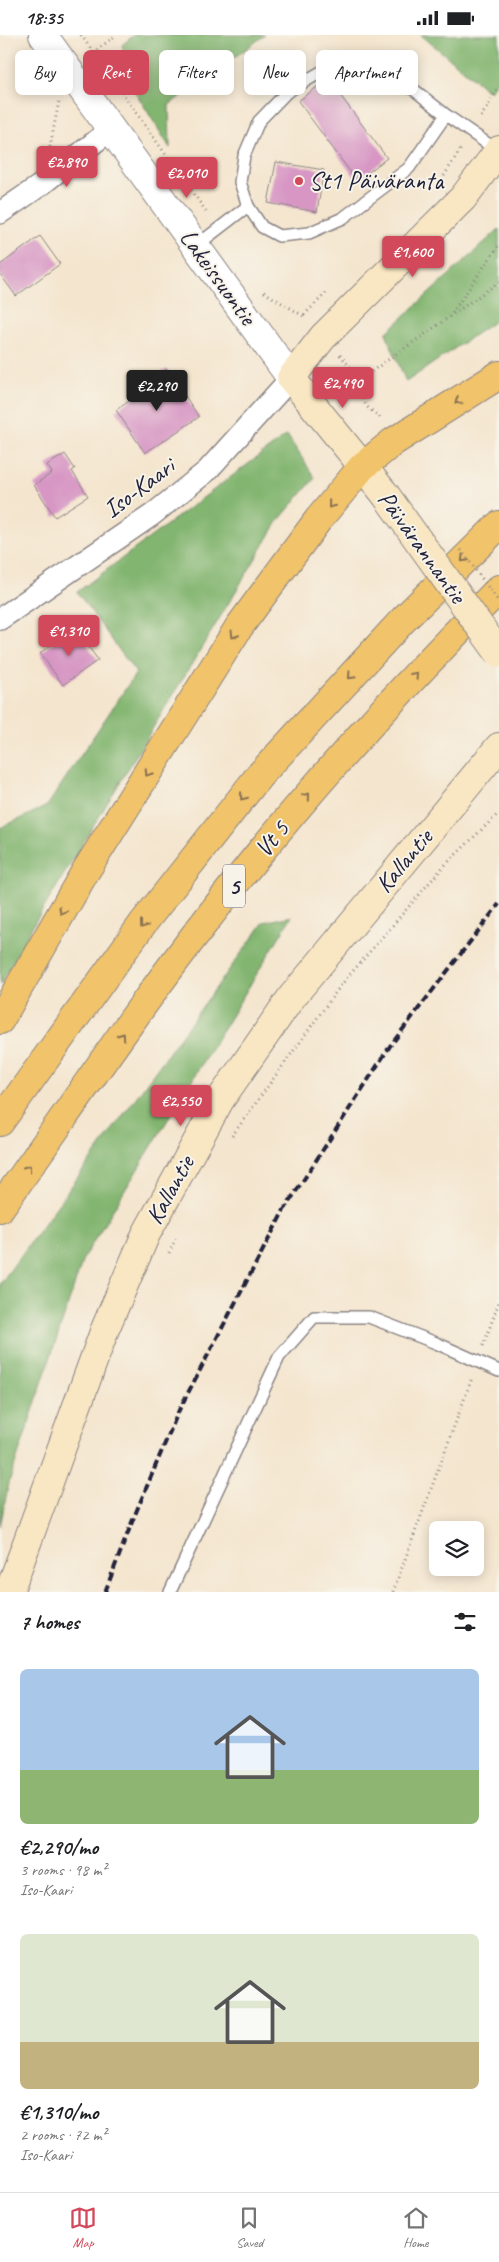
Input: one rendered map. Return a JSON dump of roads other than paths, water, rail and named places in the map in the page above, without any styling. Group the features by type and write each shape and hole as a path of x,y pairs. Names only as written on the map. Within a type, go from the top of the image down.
{"highway":[{"path":"0,1020 85,872 239,627 318,520 362,467 393,442 499,375"},
{"name":"Vt 5","path":"0,1122 144,922 259,776 403,620 499,525"},
{"name":"Vt 5","path":"0,1208 208,918 319,782 432,657 499,589"}],"main road":[{"path":"291,378 323,337 463,199 499,151"},
{"name":"Lakeissuontie","path":"291,378 362,467"},
{"name":"Päivärannantie","path":"362,467 385,494 499,653"},
{"name":"Kallantie","path":"9,1592 105,1329 146,1234 220,1100 291,998 499,747"}],"street":[{"name":"Lakeissuontie","path":"51,38 75,81 291,378"},
{"path":"0,213 42,184 110,130"},
{"name":"Iso-Kaari","path":"0,619 152,515 207,471 291,378"}],"lane":[{"path":"446,115 409,167 343,218 309,233 279,236 262,227 248,206 240,182 244,156 258,121 287,92 326,69 351,67 413,89 446,115 499,151"},
{"path":"196,246 248,206"},
{"path":"170,1592 280,1357 314,1317 369,1317 499,1371"}],"railway":[{"path":"105,1592 179,1410 284,1210 390,1046 499,904"}],"place":[{"name":"St1 Päiväranta","path":"299,181"}]}
